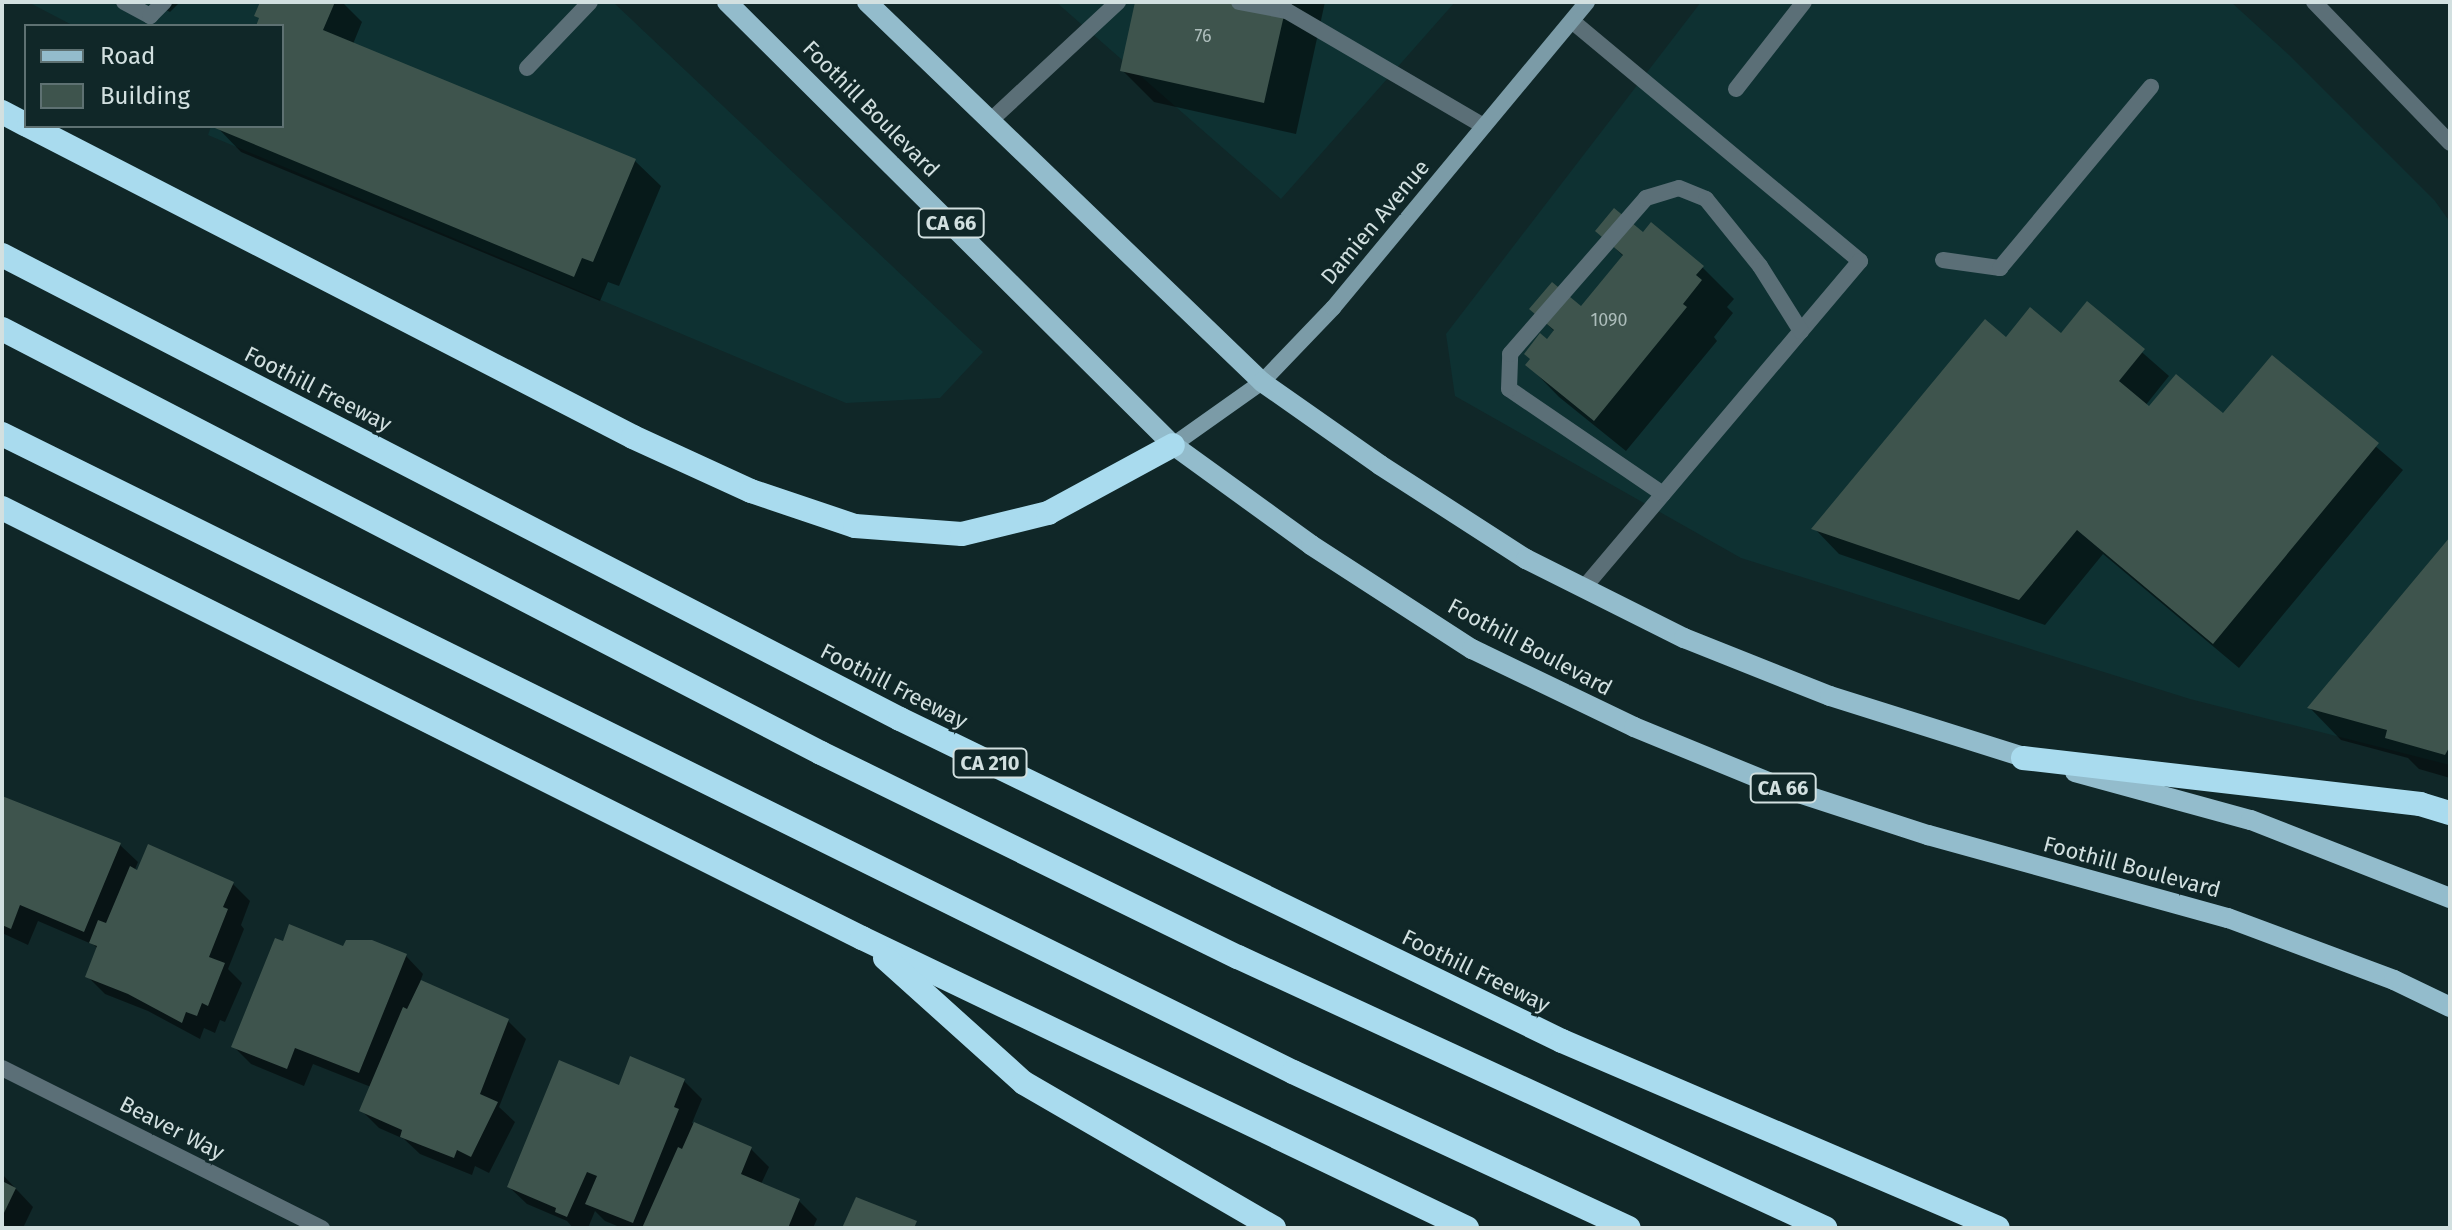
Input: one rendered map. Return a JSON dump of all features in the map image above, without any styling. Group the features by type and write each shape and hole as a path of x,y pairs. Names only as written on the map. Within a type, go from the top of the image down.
{"highway":[{"path":"2,112 24,123"},
{"path":"33,128 633,437 751,491 855,526 962,534 1048,513 1173,445"},
{"name":"Foothill Freeway","path":"2,255 1012,774 1562,1041 1998,1228"},
{"path":"2,329 821,753 1238,957 1825,1228"},
{"path":"2,434 1279,1065 1629,1228"},
{"path":"2,508 862,938 1467,1228"},
{"path":"2023,758 2420,804 2450,813"},
{"path":"862,938 1024,1083 1274,1228"}],"main road":[{"name":"Foothill Boulevard","path":"727,2 1173,445 1311,545 1472,649 1634,727 1780,787 1928,835 2228,918 2394,980 2450,1007"},
{"path":"867,2 1262,382 1380,465 1512,550 1684,638 1830,696 2023,758 2251,820 2450,898"},
{"name":"Damien Avenue","path":"1173,445 1262,382 1333,308 1587,2"}],"street":[{"path":"124,2 150,16 164,2"},
{"path":"527,68 590,2"},
{"path":"990,121 1118,2"},
{"path":"1239,2 1287,11 1484,126"},
{"path":"1736,89 1804,2"},
{"path":"2314,2 2450,143"},
{"path":"1572,21 1860,261 1584,588"},
{"path":"1943,260 2000,268 2151,87"},
{"path":"1663,494 1509,389 1510,354 1646,198 1679,188 1706,199 1760,266 1801,331"},
{"name":"Beaver Way","path":"2,1068 322,1228"}],"shaded area":[{"path":"28,2 613,2 983,352 940,398 846,403 208,135 210,128 284,128 284,24 70,24"},
{"path":"1056,2 1455,2 1281,199"},
{"path":"1701,2 2231,2 2289,55 2435,201 2450,222 2450,765 2190,699 1741,558 1455,396 1446,334"}],"building":[{"path":"260,2 335,2 323,30 636,159 593,262 582,258 574,277 215,128 284,128 284,24 257,24 259,18 254,16"},
{"path":"1135,2 1287,2 1264,103 1120,71"},
{"path":"1614,208 1643,232 1651,222 1704,266 1696,275 1702,280 1683,304 1687,307 1594,421 1525,365 1530,359 1524,354 1540,333 1547,339 1554,330 1529,309 1552,282 1581,306 1623,255 1595,231"},
{"path":"2087,301 2145,349 2119,381 2149,406 2176,374 2223,413 2272,355 2379,443 2213,644 2077,530 2019,600 1811,529 1985,319 2006,337 2030,307 2061,333"},
{"path":"2450,537 2450,746 2445,755 2385,738 2387,730 2307,708"},
{"path":"2,796 121,843 84,932 20,905 11,929 2,925"},
{"path":"148,844 234,882 223,907 228,909 209,957 225,963 208,1006 202,1003 197,1016 186,1012 182,1023 128,994 85,977 97,946 89,943 98,920 106,923 130,866 137,870"},
{"path":"289,924 343,946 346,940 372,940 407,954 359,1073 295,1048 287,1069 231,1047 275,938 283,941"},
{"path":"421,980 509,1019 480,1094 498,1102 471,1157 457,1150 454,1158 400,1137 402,1130 359,1111 403,1007 407,1009"},
{"path":"630,1056 685,1079 674,1107 679,1109 633,1223 585,1204 597,1176 587,1172 567,1217 555,1212 556,1208 507,1187 559,1060 619,1085"},
{"path":"694,1122 752,1147 741,1174 800,1199 788,1228 642,1228 678,1147 682,1149"},
{"path":"2,1181 16,1188 2,1217"},
{"path":"856,1197 917,1221 914,1228 842,1228"}]}
